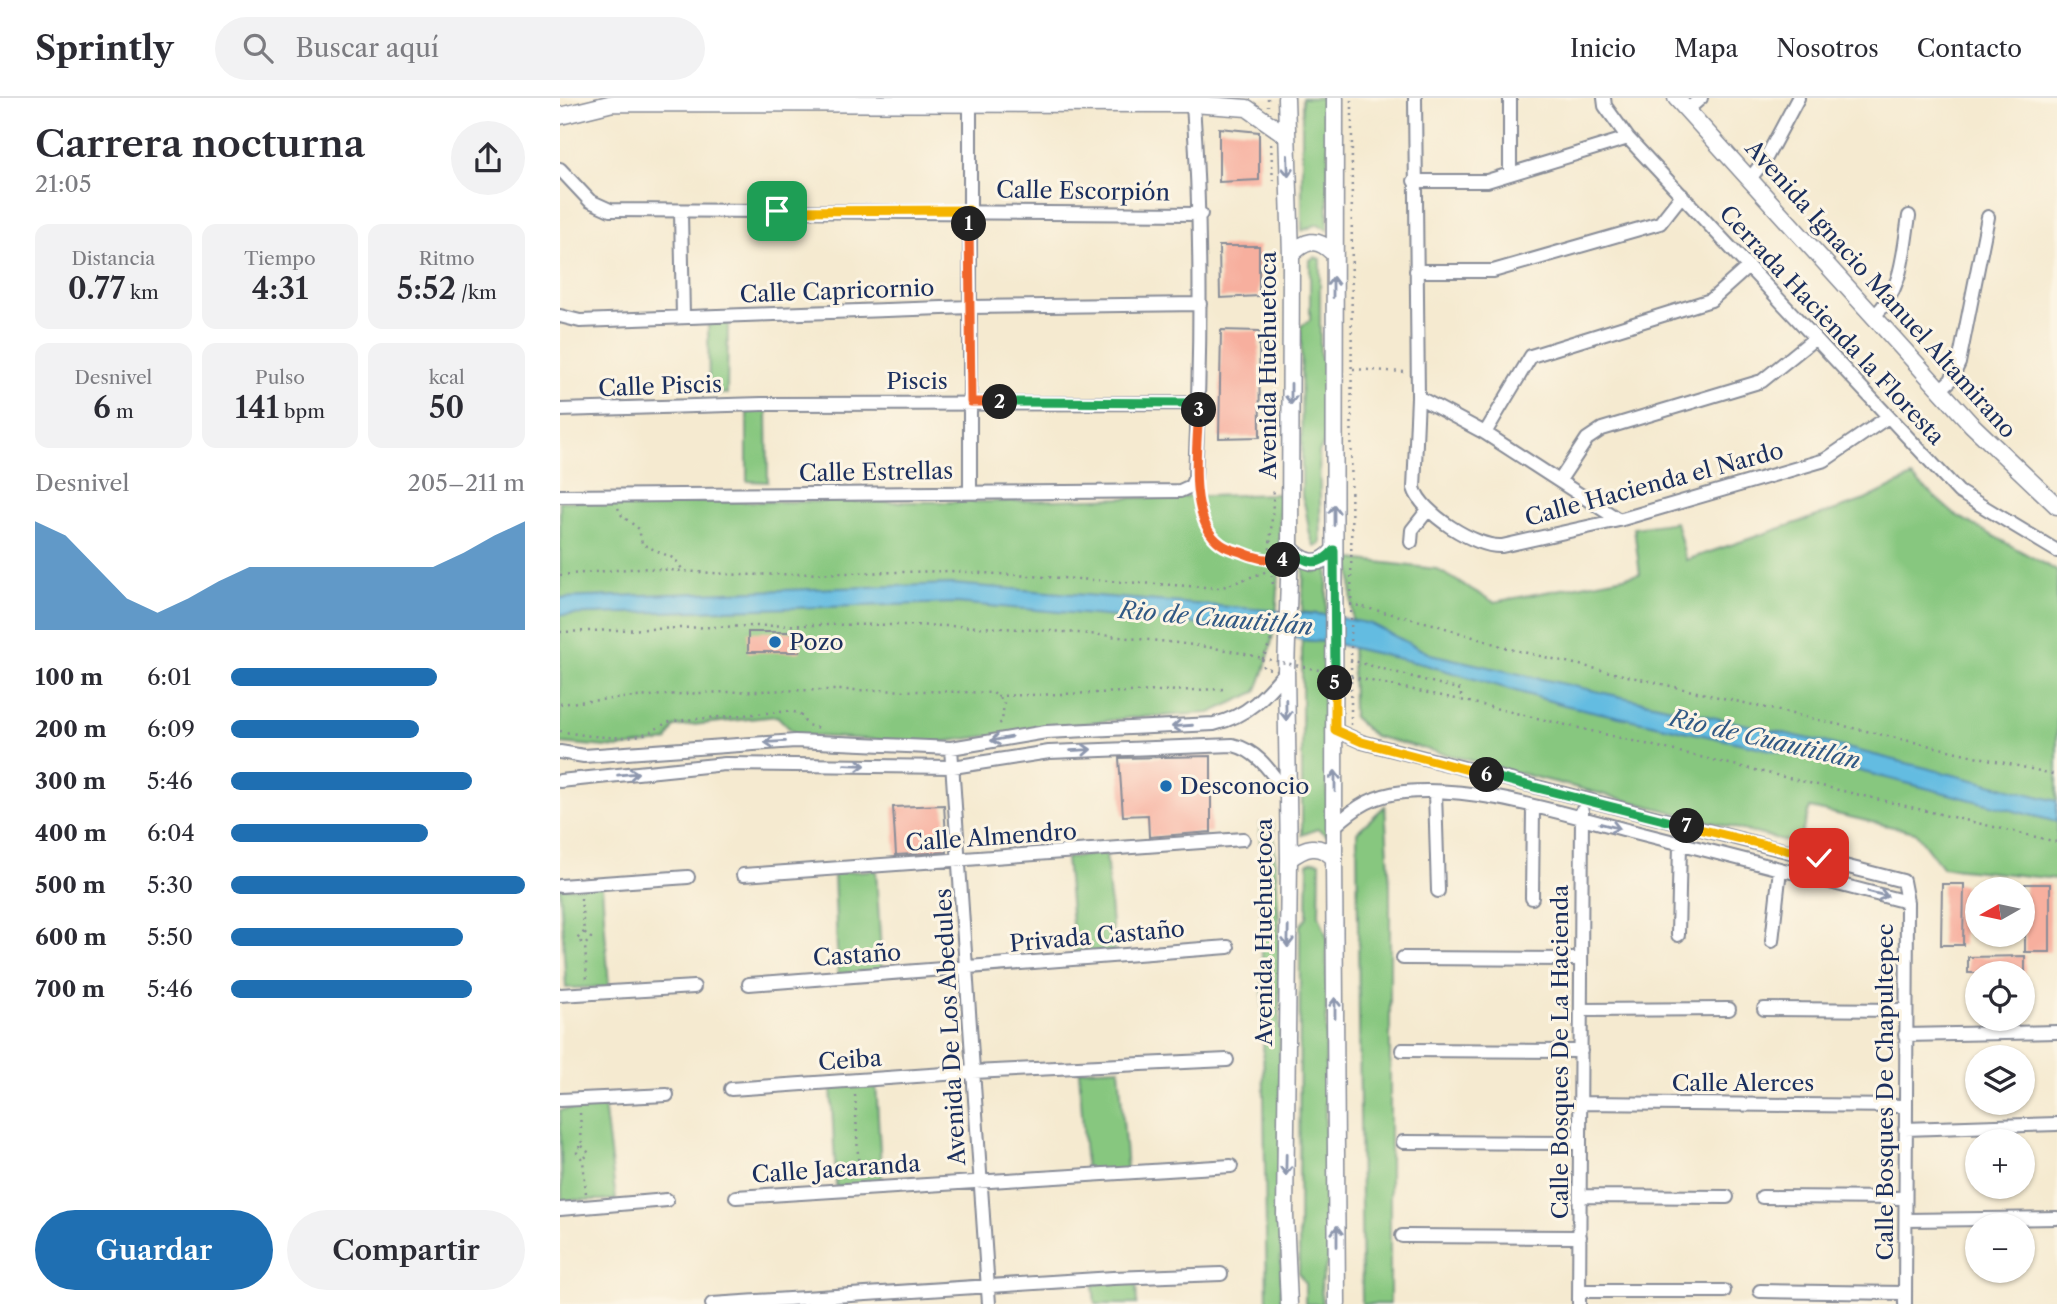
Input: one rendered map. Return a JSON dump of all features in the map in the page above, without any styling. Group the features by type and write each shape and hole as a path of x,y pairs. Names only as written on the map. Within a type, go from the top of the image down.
{"main road":[{"path":"1247,108 1261,98"},
{"name":"Avenida Huehuetoca","path":"1286,98 1292,255 1289,557 1286,607 1279,640 1286,671 1289,859 1285,1215 1289,1304"},
{"path":"1335,98 1332,252 1337,1304"},
{"path":"560,116 613,103 795,101 970,105 1193,101 1247,108 1287,136"},
{"name":"Avenida Ignacio Manuel Altamirano","path":"1682,104 1940,390 1997,450 2057,506"},
{"path":"1292,255 1301,245 1312,241 1324,243 1332,252"},
{"path":"1289,557 1300,558 1312,564 1325,560 1334,550"},
{"path":"1289,859 1302,849 1314,846 1325,850 1334,858"}],"street":[{"path":"1411,542 1412,530 1427,511 1418,500 1414,488 1418,397 1415,98"},
{"path":"1510,98 1510,173"},
{"name":"Cerrada Hacienda la Floresta","path":"1604,98 1605,106 1628,138 1959,492 2057,551"},
{"path":"1682,104 1701,98"},
{"path":"1749,180 1766,158 1798,98"},
{"path":"1193,101 1201,214 1199,403 1193,481"},
{"path":"970,105 970,491"},
{"path":"1414,181 1487,181 1628,138"},
{"name":"Calle Escorpión","path":"560,169 590,201 610,210 969,210 1201,214"},
{"path":"1416,271 1493,271 1660,223 1682,195"},
{"path":"681,212 683,317"},
{"path":"1874,316 1888,303 1897,288 1909,216"},
{"path":"1940,390 1951,380 1959,363 1988,217"},
{"path":"1485,433 1531,356 1711,300 1748,267"},
{"name":"Calle Capricornio","path":"560,316 580,321 970,307 1200,304"},
{"path":"1560,480 1587,439 1602,429 1762,381 1814,339"},
{"path":"1418,397 1485,433 1619,520"},
{"name":"Piscis","path":"762,404 1199,403"},
{"name":"Calle Piscis","path":"560,411 762,404"},
{"name":"Calle Hacienda el Nardo","path":"1427,511 1490,547 1619,520 1825,460 1888,417"},
{"name":"Calle Estrellas","path":"560,496 613,498 970,491 1180,491 1193,481"},
{"path":"560,752 584,756 795,741 951,748 1046,732 1221,722 1258,703 1286,671"},
{"path":"1335,730 1351,737 1583,800"},
{"path":"1046,732 1049,752"},
{"path":"560,780 725,764 953,767 1049,752 1233,745 1257,757 1287,794"},
{"name":"Avenida De Los Abedules","path":"951,748 961,860 972,1072 989,1304"},
{"path":"1335,826 1362,802 1376,797 1405,792 1435,792 1533,807 1907,901"},
{"path":"1435,792 1438,891"},
{"name":"Calle Bosques De La Hacienda","path":"1579,1298 1583,800"},
{"name":"Calle Bosques De Chapultepec","path":"1583,800 1903,881 1907,901 1905,1299"},
{"path":"1532,898 1533,807"},
{"name":"Calle Almendro","path":"743,875 1243,839"},
{"path":"1678,936 1681,844"},
{"path":"1772,941 1780,869"},
{"path":"560,886 688,877"},
{"name":"Privada Castaño","path":"968,968 1228,947"},
{"path":"1403,958 1581,959"},
{"name":"Castaño","path":"749,984 968,968"},
{"path":"560,995 694,986"},
{"path":"1581,1010 1728,1009"},
{"path":"1765,1009 1905,1010"},
{"path":"1905,1035 2057,1032"},
{"path":"1402,1050 1581,1051"},
{"name":"Ceiba","path":"731,1089 972,1072 1227,1060"},
{"path":"560,1100 667,1095"},
{"name":"Calle Alerces","path":"1581,1103 1905,1106"},
{"path":"1905,1129 2057,1124"},
{"path":"1403,1142 1580,1143"},
{"name":"Calle Jacaranda","path":"736,1196 1121,1175 1231,1166"},
{"path":"1580,1196 1727,1197"},
{"path":"1762,1197 1905,1198"},
{"path":"560,1209 667,1200"},
{"path":"1906,1220 2057,1218"},
{"path":"1402,1236 1580,1237"},
{"path":"712,1304 1113,1278 1221,1274"},
{"path":"1579,1298 1724,1291"},
{"path":"1760,1291 1905,1299"}],"path":[{"path":"1268,98 1273,193"},
{"path":"1351,737 1352,98"},
{"path":"1353,369 1417,372"},
{"path":"1193,481 1204,521 1221,545 1269,561 1289,557"},
{"path":"1274,593 1269,561 1275,482"},
{"path":"613,498 622,516 639,529 642,544 676,559 682,569"},
{"path":"560,575 640,568 741,575 951,571 1220,588 1270,570 1289,557"},
{"path":"1334,603 1351,604 1536,655 2057,775"},
{"path":"560,632 689,626 927,624 1006,627 1210,646 1461,700 2057,842"},
{"path":"1262,658 1279,640"},
{"path":"1334,656 1461,690 1461,700"},
{"path":"560,704 648,694 725,691 943,691 998,696 1225,689"},
{"path":"987,728 1002,722 1004,702 998,696"},
{"path":"560,730 599,739 652,731 659,724 672,721 791,711 800,714 807,724 827,728"},
{"path":"580,884 584,932 591,938 585,945 588,993"},
{"path":"584,932 577,939 585,945"},
{"path":"854,1081 860,1189"},
{"path":"579,1099 582,1146 589,1153 583,1160"},
{"path":"582,1146 577,1147 577,1153 583,1160 588,1207"}],"green space":[{"path":"1302,98 1328,98 1328,230 1318,224 1302,231"},
{"path":"1314,257 1320,259 1320,355 1328,389 1326,432 1319,452 1321,544 1315,547 1302,497 1301,326 1310,320 1310,260"},
{"path":"708,321 728,321 727,394 709,393"},
{"path":"767,410 768,482 747,481 747,412"},
{"path":"1912,477 1954,514 2057,571 2057,879 1942,867 1915,832 1810,808 1798,844 1374,736 1353,717 1351,559 1436,569 1494,602 1640,574 1634,528 1676,522 1686,560 1865,500"},
{"path":"1280,494 1278,595 1265,669 1256,692 1210,713 1129,718 933,743 796,735 777,716 674,727 667,741 618,748 560,743 560,501 976,502"},
{"path":"1304,566 1315,572 1328,568 1326,615 1302,612"},
{"path":"1302,640 1327,642 1327,835 1317,829 1302,835"},
{"path":"1385,806 1390,886 1390,1304 1362,1304 1357,832"},
{"path":"1273,823 1279,923 1281,1304 1267,1304 1260,824"},
{"path":"1106,853 1114,951 1075,956 1066,858"},
{"path":"1320,862 1319,915 1327,937 1325,1125 1328,1259 1321,1283 1322,1304 1305,1304 1305,1283 1299,1274 1300,926 1307,917 1308,863"},
{"path":"876,870 882,970 838,974 834,873"},
{"path":"602,886 609,987 566,988 560,888"},
{"path":"1119,1068 1127,1170 1086,1173 1079,1070"},
{"path":"876,1083 882,1184 836,1187 831,1085"},
{"path":"604,1104 616,1200 562,1200 560,1110"},
{"path":"1136,1281 1137,1304 1095,1304 1093,1284"}],"water":[{"name":"Rio de Cuautitlán","path":"952,584 1326,615 1371,624 1430,654 1823,742 2057,801 2057,822 1817,760 1564,705 1426,665 1327,642 1302,640 1274,631 956,603 560,615 560,598"}],"building":[{"path":"1219,128 1259,132 1259,180 1219,182"},
{"path":"1219,246 1259,246 1259,296 1220,298"},
{"path":"1221,330 1259,331 1260,437 1219,438"},
{"name":"Pozo","path":"748,632 803,632 800,652 748,652"},
{"name":"Desconocio","path":"1211,756 1211,832 1149,837 1148,815 1123,816 1119,758"},
{"path":"944,805 947,852 896,855 893,807"},
{"path":"1942,884 1964,884 1963,945 1941,945"},
{"path":"2035,884 2050,884 2050,952 2025,952 2025,947 2035,947"},
{"path":"2025,956 2025,961 1968,961 1968,957"}],"place":[{"name":"Pozo","path":"775,642"},
{"name":"Desconocio","path":"1166,786"}],"route":[{"path":"777,211 969,210 971,402 1199,403 1195,477 1204,521 1221,545 1269,561 1289,560 1290,548 1300,558 1312,564 1325,560 1334,550 1335,730 1362,742 1819,858"}]}
